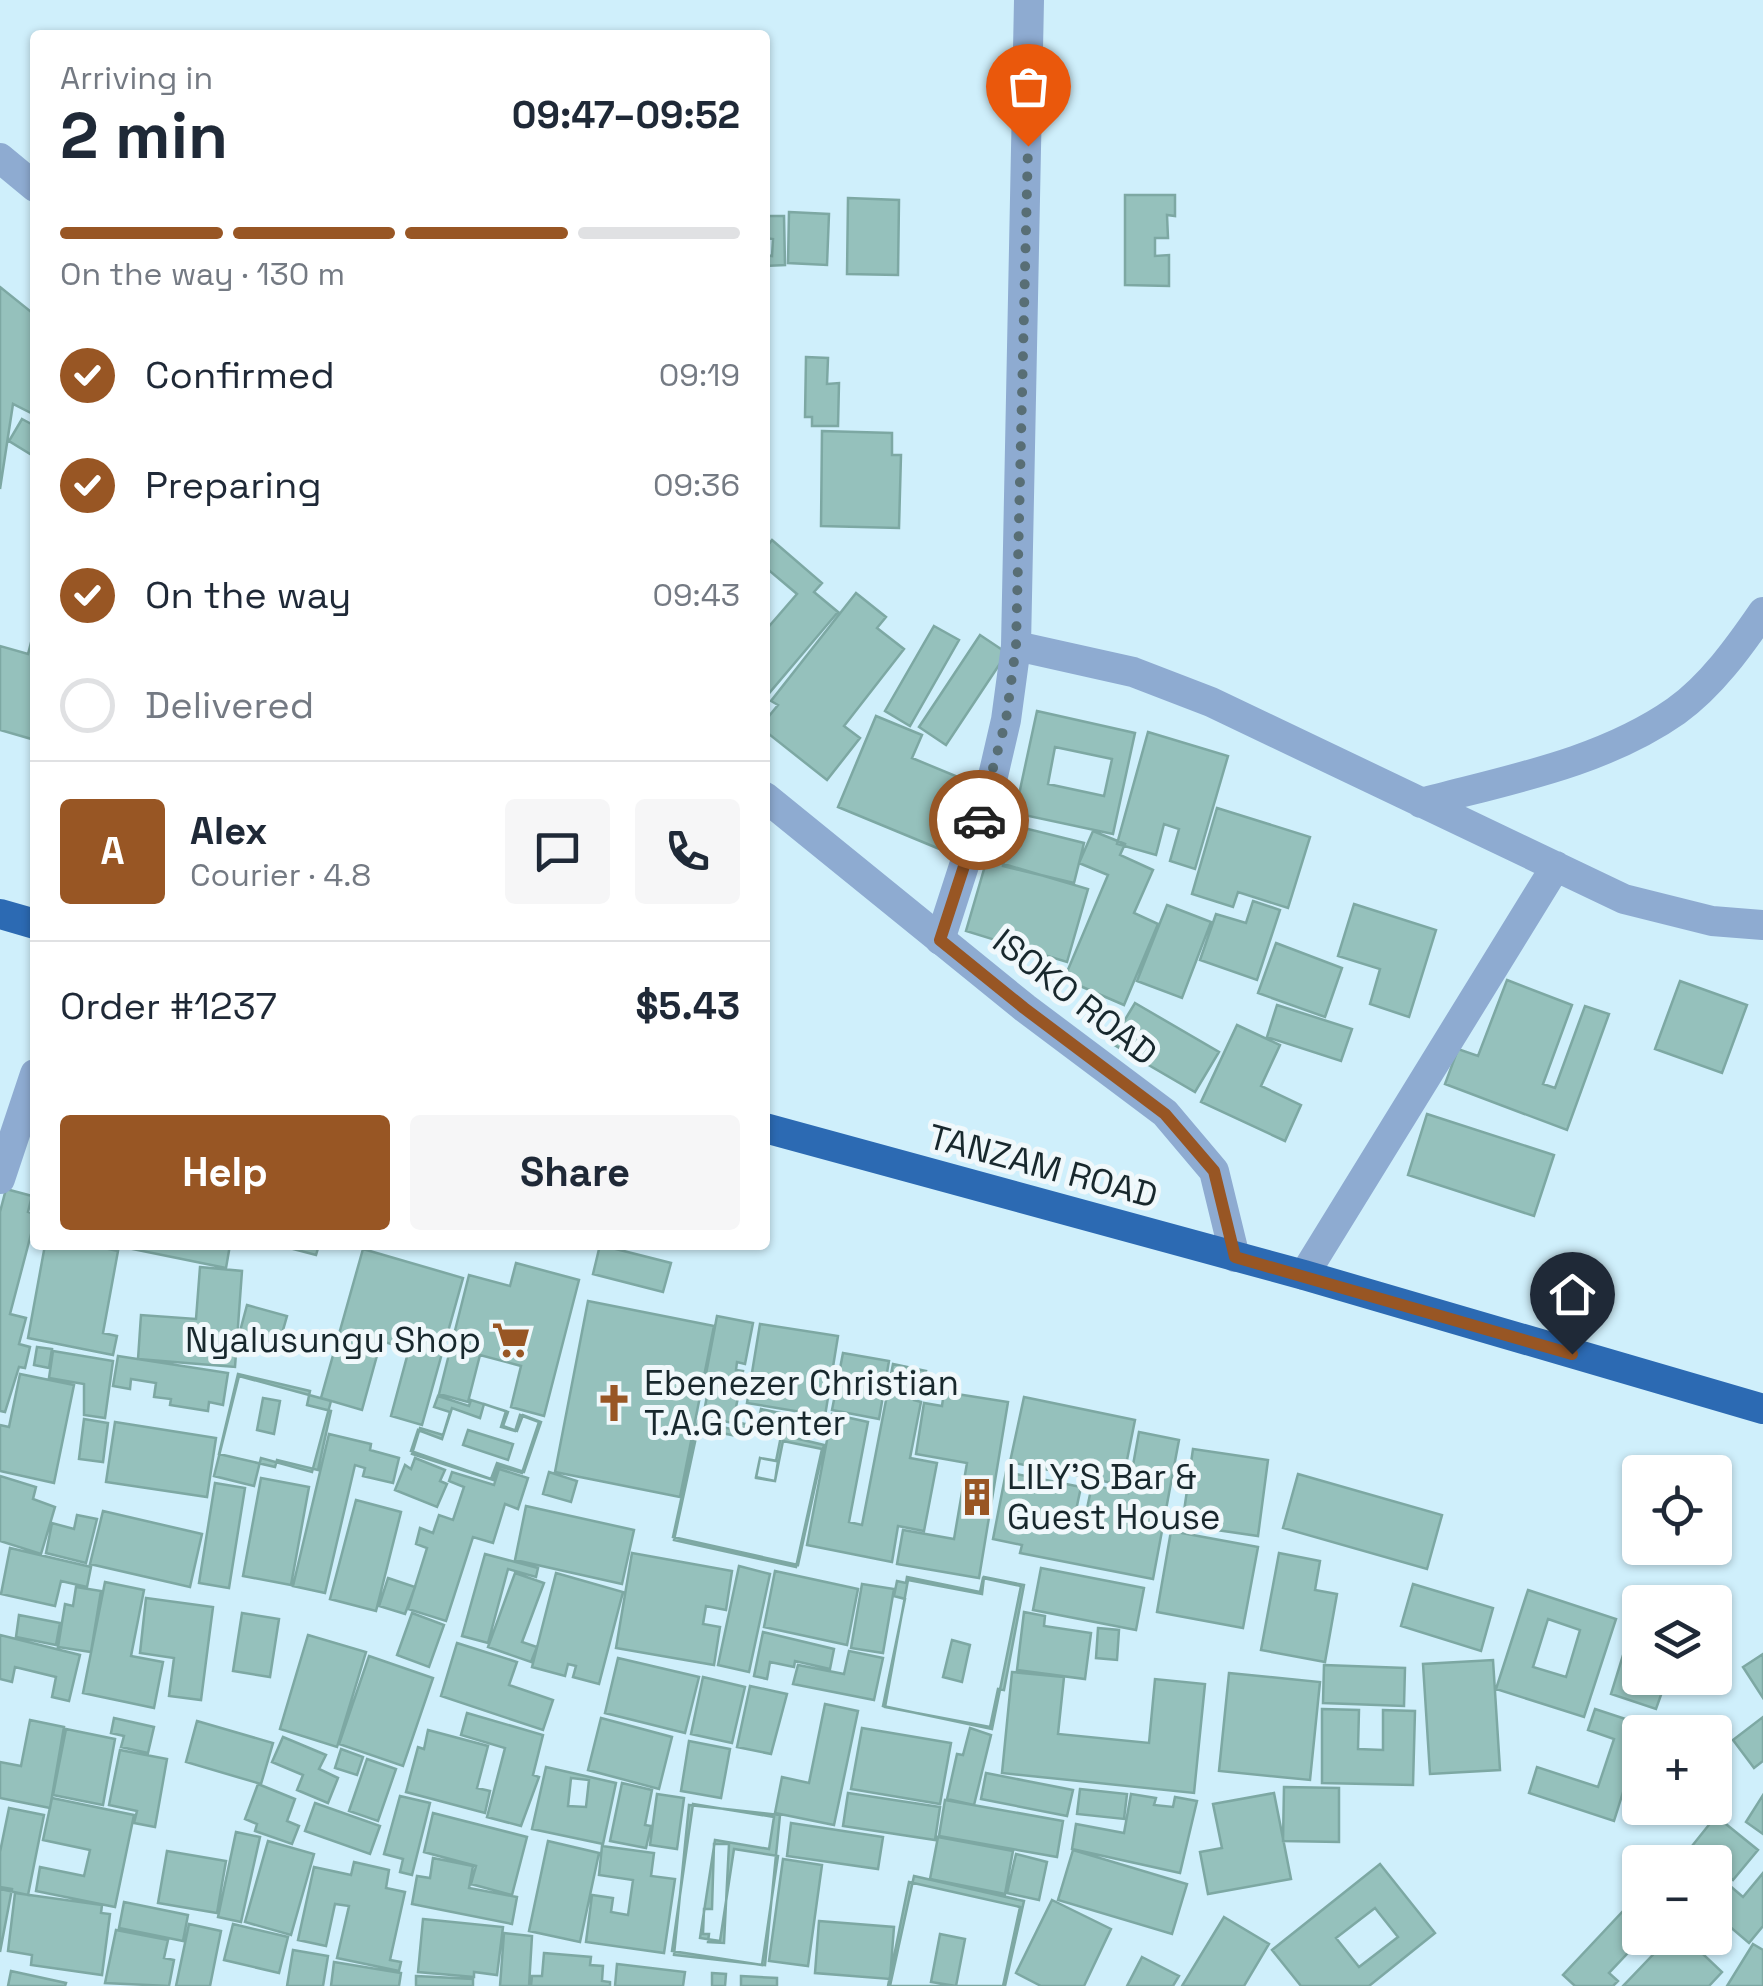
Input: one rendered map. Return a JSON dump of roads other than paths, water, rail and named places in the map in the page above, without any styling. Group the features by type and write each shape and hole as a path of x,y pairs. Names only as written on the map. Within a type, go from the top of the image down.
{"highway":[{"path":"0,914 30,923"},
{"name":"TANZAM ROAD","path":"770,1129 1304,1275 1763,1409"}],"street":[{"path":"940,940 994,776 1016,646 1029,0"},
{"path":"0,158 30,183"},
{"path":"1422,804 1606,750 1635,735 1678,709 1733,655 1763,612"},
{"path":"1016,646 1133,672 1211,702 1624,899 1712,920 1763,926"},
{"name":"ISOKO ROAD","path":"770,802 1024,1008 1165,1114 1214,1171 1235,1257"},
{"path":"1304,1275 1556,866"},
{"path":"0,1179 30,1089"}],"place":[{"name":"Nyalusungu Shop","path":"511,1340"},
{"name":"Ebenezer Christian T.A.G Center","path":"614,1403"},
{"name":"LILY'S Bar & Guest House","path":"977,1497"}]}
